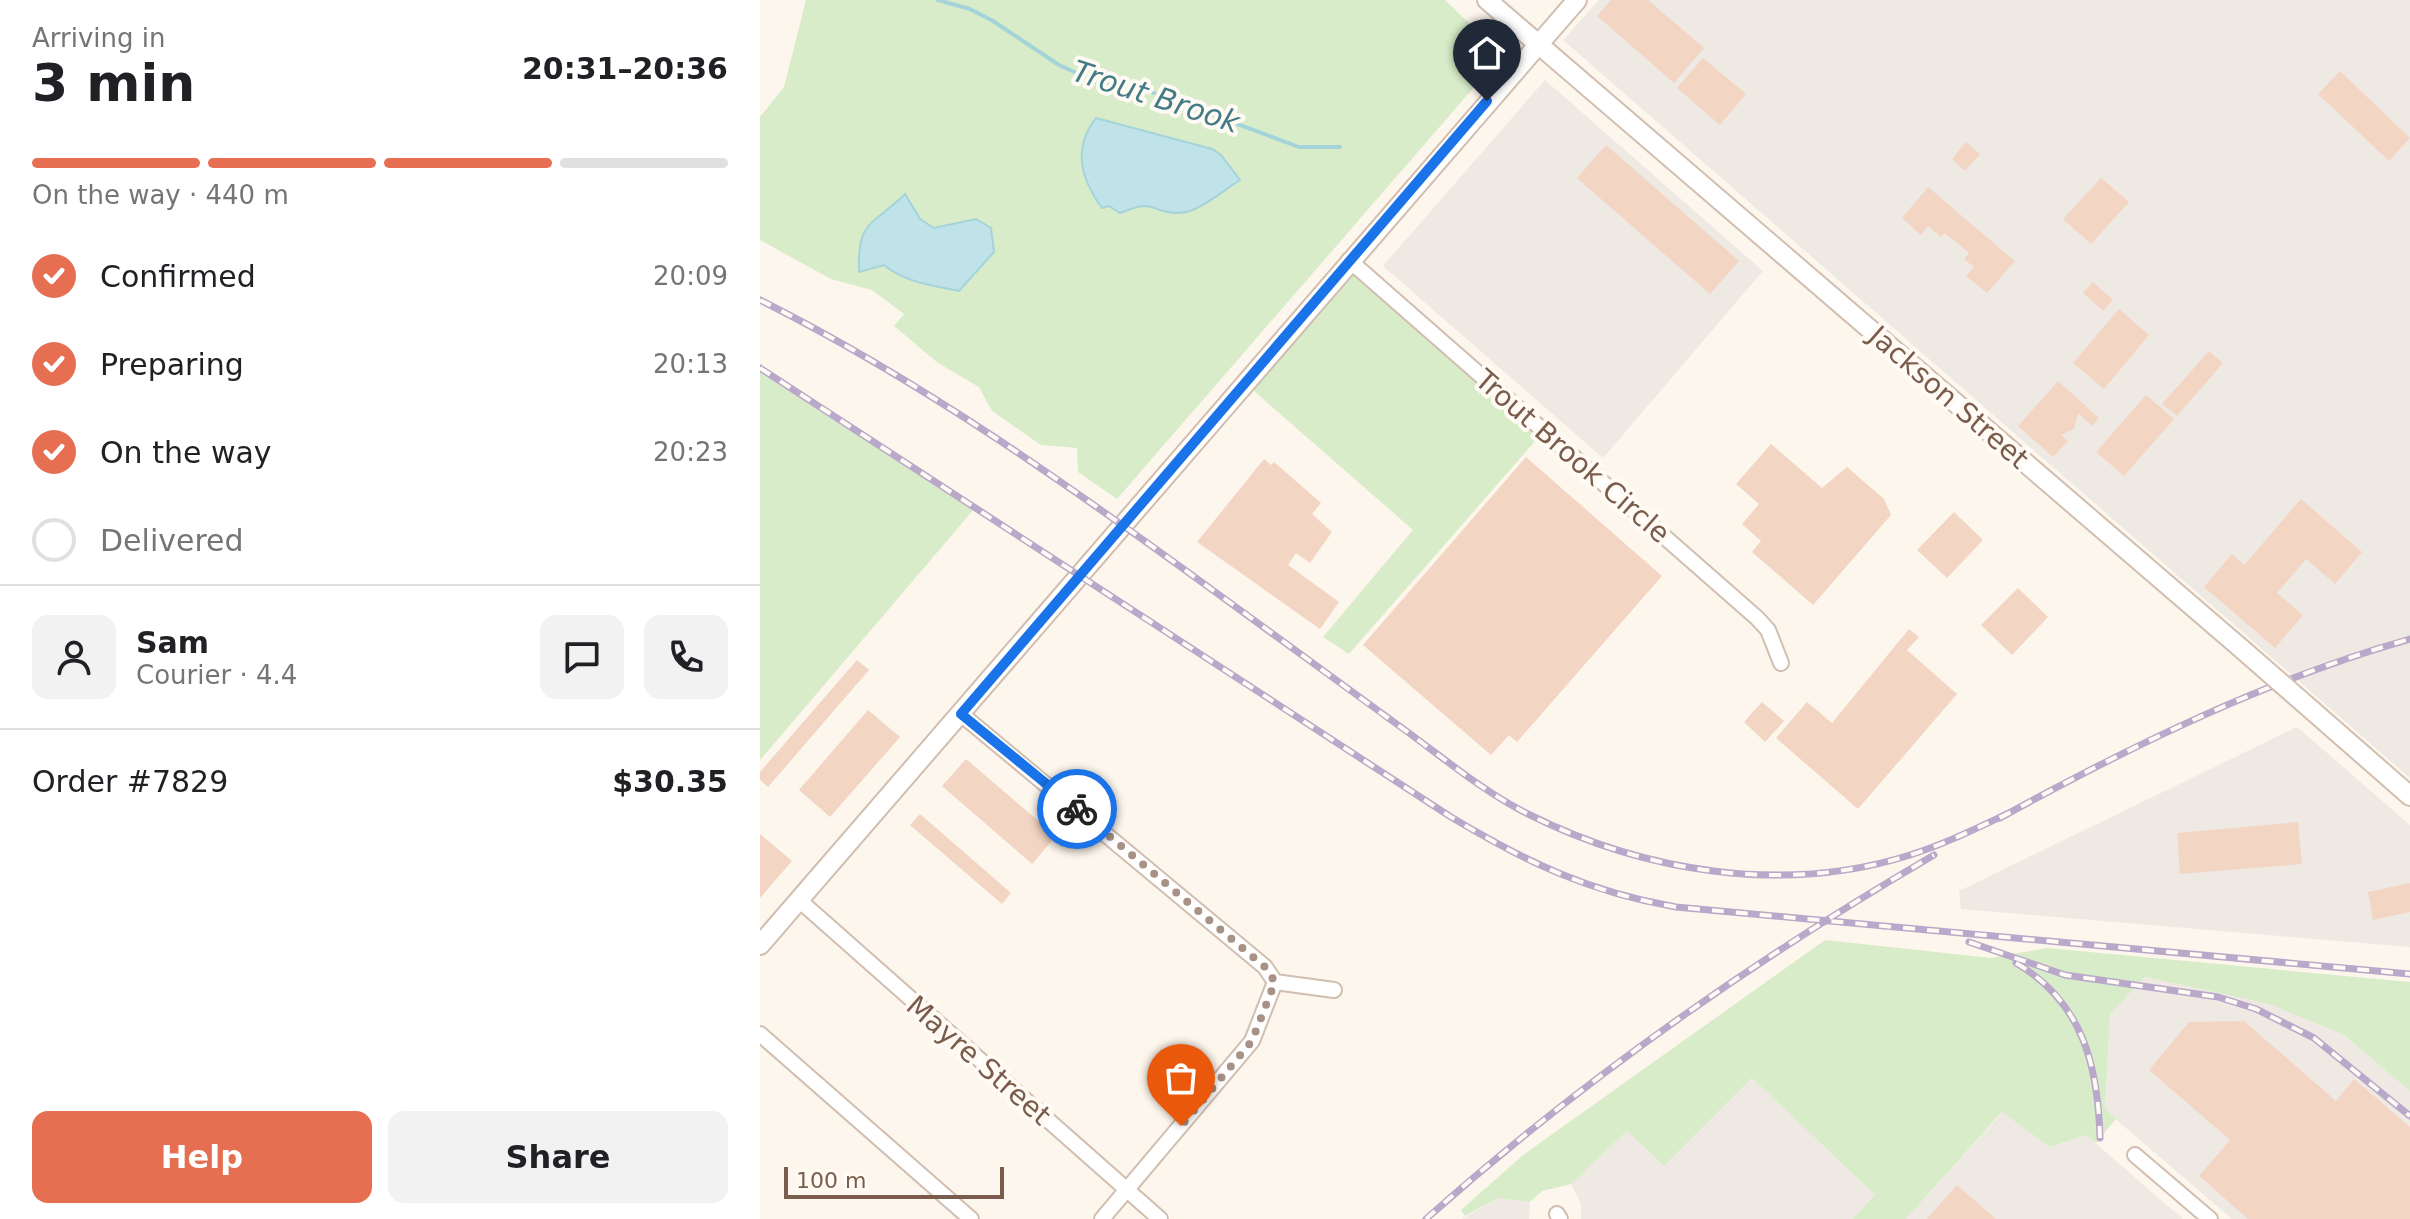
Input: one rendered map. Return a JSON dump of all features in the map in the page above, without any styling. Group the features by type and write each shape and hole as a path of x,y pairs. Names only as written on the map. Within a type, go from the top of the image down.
{"street":[{"name":"Jackson Street","path":"1487,0 2410,796"},
{"path":"760,945 1349,260 1577,0"},
{"name":"Trout Brook Circle","path":"1349,260 1757,618 1768,630 1781,663"},
{"path":"961,714 1265,967 1275,982 1334,990"},
{"name":"Mayre Street","path":"799,900 1160,1219"},
{"path":"1102,1219 1252,1041 1275,982"},
{"path":"760,1034 971,1219"},
{"path":"2135,1155 2210,1219"}],"shaded area":[{"path":"1599,0 2410,0 2410,778 1563,40"},
{"path":"1545,80 1763,271 1603,458 1383,266"},
{"path":"2297,727 2410,825 2410,947 1961,909 1959,891"},
{"path":"2145,977 2269,1004 2344,1035 2410,1091 2410,1219 2232,1219 2105,1110 2110,1014"},
{"path":"1752,1078 1876,1196 1853,1219 1581,1219 1581,1203 1571,1184 1627,1131 1664,1166"},
{"path":"2003,1112 2050,1147 2086,1135 2183,1219 1906,1219"},
{"path":"1498,1198 1530,1202 1529,1219 1462,1219"}],"green space":[{"path":"806,0 1445,0 1474,28 1508,48 1117,499 1078,472 1077,448 1041,445 992,411 979,387 938,363 894,326 904,314 872,290 831,279 760,240 760,117 784,87"},
{"path":"1349,260 1544,431 1349,654 1323,637 1413,530 1245,383"},
{"path":"760,368 975,508 760,760"},
{"path":"1825,940 1991,958 2047,948 2410,982 2410,1091 2344,1035 2269,1004 2145,977 2110,1014 2105,1109 2116,1119 2096,1143 2086,1135 2050,1147 2002,1112 1906,1219 1853,1219 1875,1195 1752,1078 1664,1166 1627,1131 1571,1184 1542,1191 1530,1202 1498,1198 1465,1216 1461,1210 1523,1155"}],"water":[{"path":"1096,118 1212,149 1221,155 1240,180 1186,212 1169,212 1148,206 1120,213 1109,206 1102,208 1089,186 1082,164 1084,141"},
{"path":"905,194 920,219 934,228 976,219 991,228 994,252 959,291 910,279 884,265 859,272 864,232"}],"building":[{"path":"1611,0 1648,0 1704,48 1674,83 1597,16"},
{"path":"1703,58 1746,94 1720,125 1677,88"},
{"path":"2340,71 2410,138 2389,161 2318,94"},
{"path":"1966,142 1980,154 1965,171 1952,159"},
{"path":"1606,145 1739,261 1710,294 1577,178"},
{"path":"2101,178 2129,202 2091,244 2063,219"},
{"path":"1928,187 2015,261 1987,293 1966,276 1974,267 1964,259 1969,253 1945,233 1941,237 1928,226 1921,235 1902,218"},
{"path":"2093,282 2113,300 2103,311 2083,293"},
{"path":"2119,309 2149,335 2104,389 2073,363"},
{"path":"2209,351 2223,363 2177,416 2162,404"},
{"path":"2058,381 2099,418 2092,426 2078,413 2074,429 2061,435 2068,441 2053,457 2018,426"},
{"path":"2146,395 2174,419 2124,476 2096,452"},
{"path":"1771,444 1822,488 1847,467 1884,499 1891,515 1813,605 1752,552 1761,541 1742,524 1759,504 1736,484"},
{"path":"1526,457 1662,576 1517,742 1509,735 1491,755 1363,645"},
{"path":"1264,459 1271,465 1274,462 1321,503 1312,514 1332,532 1310,563 1296,553 1288,565 1339,602 1320,629 1197,542"},
{"path":"2301,499 2362,552 2335,584 2306,559 2277,593 2303,615 2275,648 2204,587 2232,554 2244,565"},
{"path":"1954,512 1983,540 1947,578 1917,550"},
{"path":"2018,588 2048,617 2012,655 1981,625"},
{"path":"1909,629 1919,637 1907,650 1957,694 1858,809 1776,738 1807,702 1832,723"},
{"path":"857,660 869,670 768,787 760,780 760,772"},
{"path":"1762,702 1784,721 1765,742 1744,722"},
{"path":"868,710 900,737 830,817 799,790"},
{"path":"966,759 1056,836 1032,864 942,786"},
{"path":"920,814 1011,893 1002,904 910,825"},
{"path":"2298,822 2302,864 2180,874 2177,833"},
{"path":"760,834 792,861 760,898"},
{"path":"2410,883 2410,912 2373,920 2368,892"},
{"path":"2244,1021 2336,1101 2354,1079 2410,1127 2410,1219 2248,1219 2199,1176 2230,1140 2149,1070 2189,1022"},
{"path":"1957,1185 1996,1219 1927,1219"}],"waterway":[{"name":"Trout Brook","path":"938,0 970,9 1059,65 1099,83 1151,92 1299,147 1340,147"}],"railway":[{"path":"760,300 879,365 995,437 1163,554 1482,787 1512,806 1573,834 1667,863 1764,875 1813,874 1862,867 1910,855 2009,813"},
{"path":"760,368 1451,817 1532,861 1586,884 1676,907 2410,974"},
{"path":"2000,818 2149,741 2252,694 2410,639"},
{"path":"1426,1219 1546,1118 1671,1024 1801,937 1934,855"},
{"path":"1969,942 2065,975 2218,997 2256,1009 2314,1038 2410,1116"},
{"path":"2016,963 2057,997 2082,1038 2095,1086 2100,1138"}],"way so far":[{"path":"1077,809 1265,967 1275,982 1252,1041 1181,1126"}],"route":[{"path":"1077,809 961,714 1487,101"}]}
